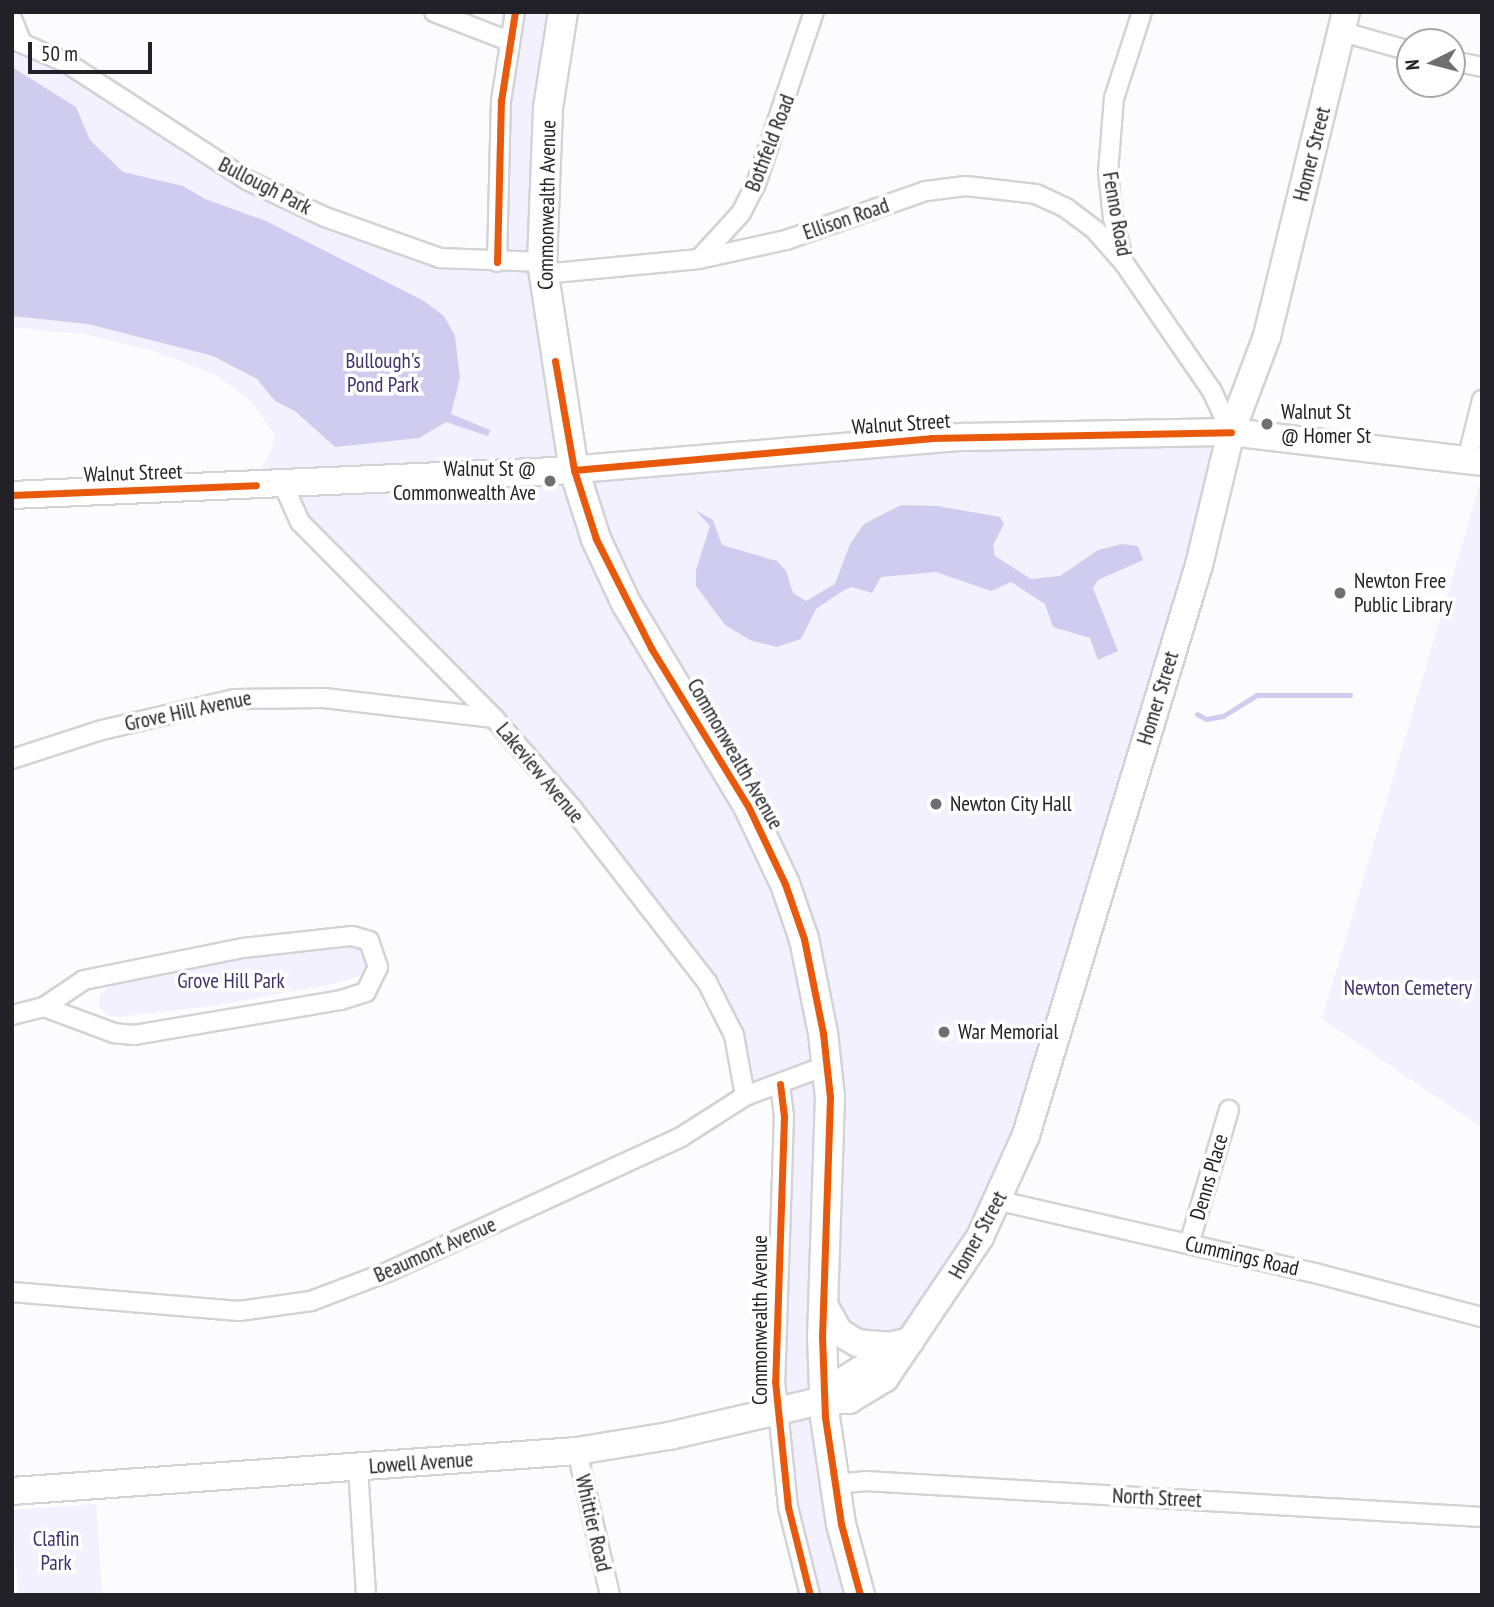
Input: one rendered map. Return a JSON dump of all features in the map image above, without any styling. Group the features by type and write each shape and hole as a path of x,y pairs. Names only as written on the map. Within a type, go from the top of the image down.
{"main road":[{"name":"Commonwealth Avenue","path":"563,12 548,108 543,268 575,470 596,539 626,603 748,806 785,884 815,986 828,1065 831,1156 823,1303 825,1400 833,1484 860,1595"}],"street":[{"path":"434,12 509,41"},
{"path":"497,262 497,163 509,41 515,12"},
{"name":"Bothfeld Road","path":"699,259 741,213 756,184 814,12"},
{"name":"Fenno Road","path":"1142,12 1119,76 1110,134 1108,172 1124,263 1212,391 1231,432"},
{"path":"12,19 17,41"},
{"path":"1344,22 1396,45"},
{"name":"Homer Street","path":"904,1348 950,1285 1000,1201 1026,1135 1199,565 1231,432 1267,336 1344,22"},
{"name":"Bullough Park","path":"17,41 67,63 168,133 284,199 418,253 458,262 497,262 543,268"},
{"name":"Ellison Road","path":"543,268 699,259 786,240 926,191 966,186 1036,194 1066,208 1096,230 1124,263"},
{"path":"1474,461 1482,400"},
{"name":"Walnut Street","path":"12,495 575,470 931,438 1231,432 1474,461"},
{"name":"Lakeview Avenue","path":"283,484 300,522 494,718 572,808 707,982 734,1035 745,1096"},
{"name":"Grove Hill Avenue","path":"12,759 102,730 234,698 324,698 494,718"},
{"path":"12,1015 44,1007 83,980 111,973 326,938 352,936 369,941 378,967 366,992 341,1000 135,1035 114,1033 44,1007"},
{"name":"Beaumont Avenue","path":"12,1292 239,1311 311,1301 390,1271 681,1137 745,1096 828,1065"},
{"name":"Commonwealth Avenue","path":"780,1084 783,1144 773,1317 777,1411 788,1507 810,1595"},
{"name":"Denns Place","path":"1189,1244 1229,1110"},
{"name":"Cummings Road","path":"1000,1201 1189,1244 1482,1317"},
{"path":"823,1303 839,1332 858,1343 904,1348"},
{"path":"825,1400 841,1382 874,1361 904,1348"},
{"name":"Lowell Avenue","path":"12,1492 577,1451 825,1400"},
{"name":"Whittier Road","path":"577,1451 610,1595"},
{"path":"358,1468 366,1595"},
{"name":"North Street","path":"833,1484 865,1480 1482,1517"}],"green space":[{"name":"Bullough's Pond Park","path":"515,12 563,12 545,163 575,470 1231,432 1026,1135 910,1341 873,1347 824,1305 860,1595 810,1595 783,1475 780,1084 745,1096 734,1035 572,808 300,522 283,485 260,485 261,467 272,450 274,434 251,401 216,375 151,350 89,335 12,327 12,39 168,133 365,233 497,262"},
{"name":"Newton Cemetery","path":"1482,477 1482,1128 1322,1019"},
{"name":"Grove Hill Park","path":"356,947 366,952 370,963 366,974 338,983 213,1006 116,1017 107,1015 99,1006 100,996 108,987 147,976 258,954"},
{"name":"Claflin Park","path":"96,1504 102,1595 18,1595 12,1510"}],"shaded area":[{"path":"12,67 76,107 90,140 123,172 183,186 205,199 266,221 424,301 444,316 455,336 460,378 451,414 490,430 488,436 446,422 419,438 335,447 295,411 275,401 257,379 213,356 88,324 12,316"},
{"path":"901,505 938,506 1000,517 1004,524 993,545 995,556 1031,579 1060,576 1098,550 1122,544 1138,546 1143,560 1098,580 1093,588 1118,651 1098,660 1090,638 1053,627 1045,604 1011,582 991,591 936,572 881,577 872,593 852,587 844,590 816,609 801,639 777,647 750,640 725,625 696,586 696,570 710,526 695,510 713,520 722,545 777,561 786,571 793,593 806,601 835,584 850,544 864,524"}],"waterway":[{"path":"1197,714 1206,719 1223,716 1256,695 1350,695"}],"cycle path":[{"path":"497,262 501,101 515,12"},
{"path":"555,361 574,470 596,539 651,648 748,806 785,884 804,939 823,1033 830,1097 822,1336 825,1417 841,1524 860,1595"},
{"path":"574,470 931,438 1231,432"},
{"path":"12,495 256,485"},
{"path":"780,1084 784,1116 775,1381 788,1507 810,1595"}],"place":[{"name":"Walnut St @ Homer St","path":"1267,424"},
{"name":"Walnut St @ Commonwealth Ave","path":"550,481"},
{"name":"Newton Free Public Library","path":"1340,593"},
{"name":"Newton City Hall","path":"936,804"},
{"name":"War Memorial","path":"944,1032"}]}
